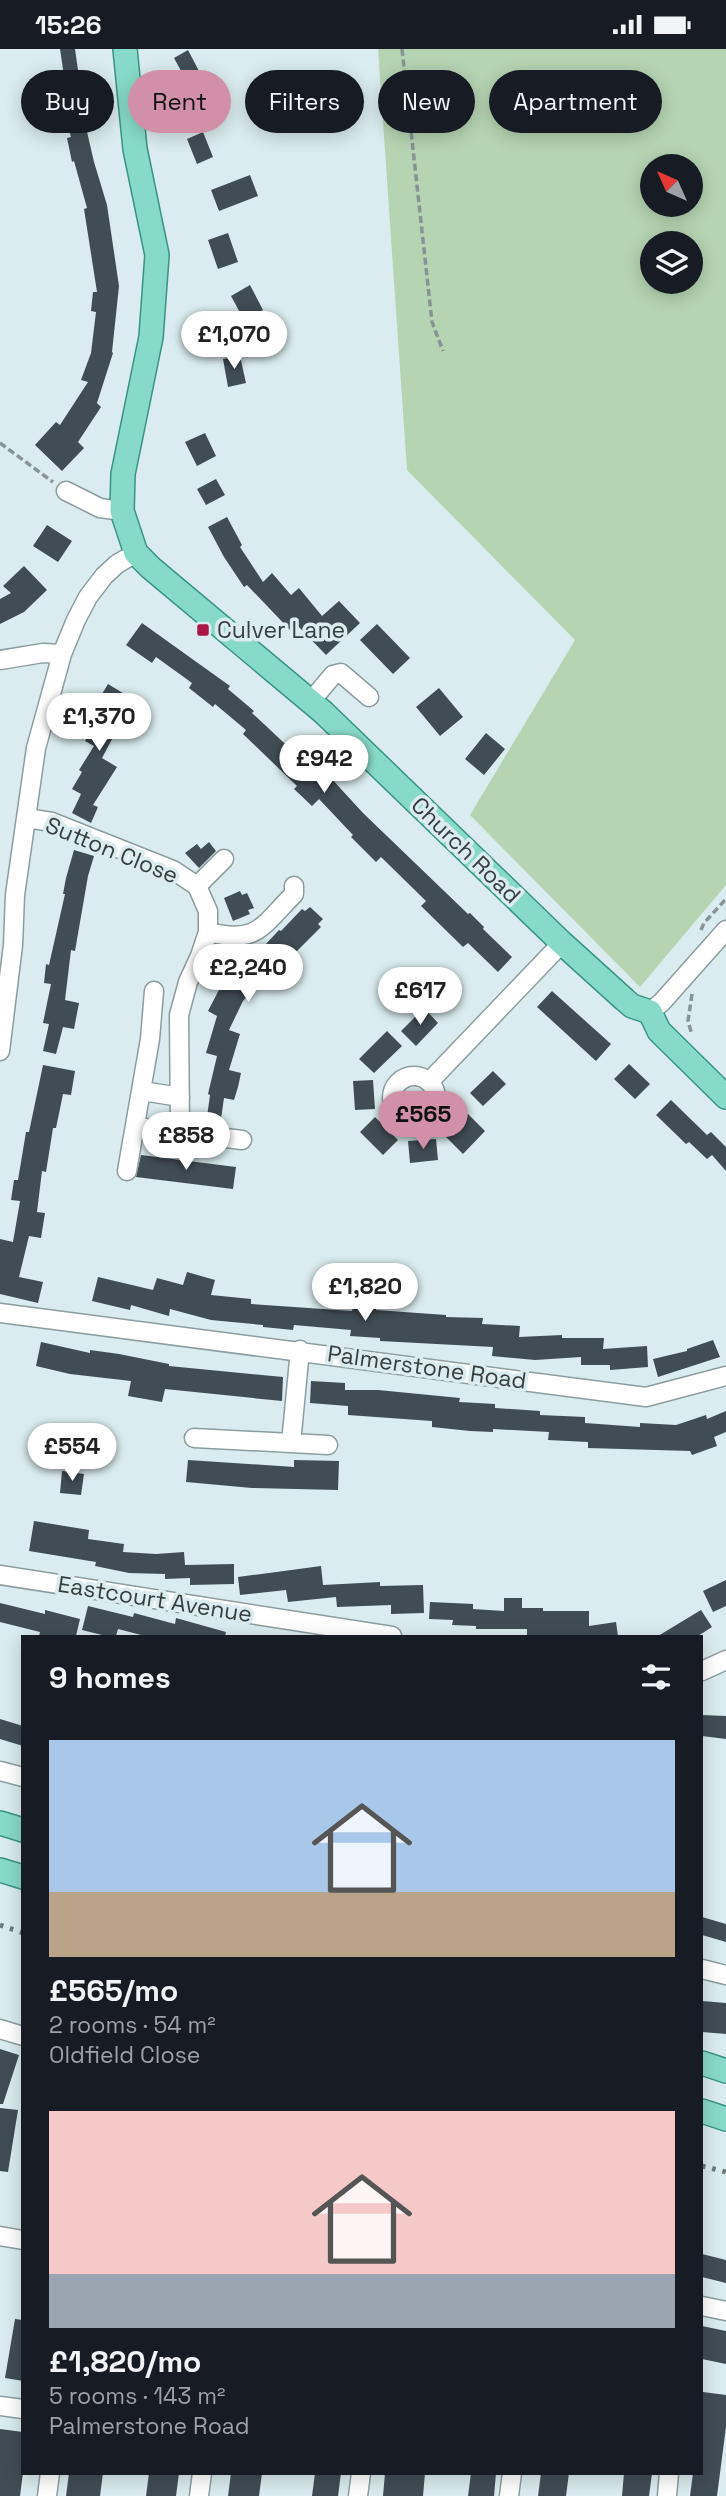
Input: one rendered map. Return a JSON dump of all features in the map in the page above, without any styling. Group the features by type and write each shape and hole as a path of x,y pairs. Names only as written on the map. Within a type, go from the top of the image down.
{"main road":[{"path":"125,49 135,149 158,255 152,337 122,474 122,511 136,553"},
{"name":"Church Road","path":"136,553 311,701 562,943 632,1006 650,1012 659,1031 706,1065 726,1097"},
{"path":"0,1823 21,1829"},
{"path":"0,1870 21,1876"},
{"path":"703,2063 726,2071"},
{"path":"703,2111 726,2119"}],"street":[{"path":"66,491 100,509 122,511"},
{"path":"0,1051 13,945 15,895 36,748 62,654 88,597 117,564 136,553"},
{"path":"0,660 43,653 62,654"},
{"path":"311,701 332,675 341,673 369,697"},
{"name":"Sutton Close","path":"26,818 52,822 173,870 197,886 208,911 208,932 188,982 179,1015 180,1131"},
{"name":"Sutton Close","path":"197,886 224,859"},
{"path":"208,932 233,938 255,933 294,894 294,886"},
{"path":"650,1012 726,930"},
{"path":"429,1082 562,943"},
{"path":"127,1171 150,1039 154,991"},
{"path":"142,1091 180,1097"},
{"path":"145,1128 243,1140"},
{"name":"Palmerstone Road","path":"0,1313 646,1397 726,1376"},
{"path":"292,1443 300,1350"},
{"path":"194,1438 328,1445"},
{"name":"Eastcourt Avenue","path":"0,1575 386,1635"},
{"path":"703,1671 726,1660"},
{"path":"0,1771 21,1776"},
{"path":"703,1969 726,1975"},
{"path":"0,2029 21,2035"},
{"path":"0,2236 21,2240"},
{"path":"703,2305 726,2311"},
{"path":"0,2406 21,2409"},
{"path":"47,2496 50,2475"},
{"path":"200,2496 202,2475"},
{"path":"358,2496 361,2475"},
{"path":"509,2496 512,2475"},
{"path":"667,2496 669,2475"}],"path":[{"path":"402,49 432,323 443,351"},
{"path":"0,443 66,491"},
{"path":"689,1008 688,1021 706,1065"}],"green space":[{"path":"378,49 726,49 726,885 640,987 470,815 575,640 407,470 384,133 475,133 475,70 379,70"}],"building":[{"path":"60,49 75,49 78,70 63,70"},
{"path":"188,50 198,70 181,70 174,58"},
{"path":"70,133 87,133 107,205 119,286 113,353 97,403 101,407 78,442 84,448 62,471 35,445 56,422 60,425 88,382 81,380 91,353 96,312 91,311 93,292 97,292 84,209 87,208 67,138 71,137"},
{"path":"203,133 213,157 197,164 187,139"},
{"path":"250,175 258,196 219,211 211,190"},
{"path":"228,233 238,262 218,269 208,240"},
{"path":"250,285 263,310 244,320 231,296"},
{"path":"240,356 246,383 228,387 223,359"},
{"path":"205,433 216,456 197,466 185,442"},
{"path":"216,479 225,495 206,505 197,489"},
{"path":"227,517 242,545 240,547 263,582 272,573 291,595 299,588 322,616 339,601 360,623 326,655 298,626 291,631 247,585 244,587 224,557 208,527"},
{"path":"47,525 72,541 58,562 33,546"},
{"path":"24,566 47,590 24,612 0,624 0,599 11,593 3,586"},
{"path":"142,623 230,686 228,689 254,711 252,713 313,770 319,765 363,813 470,913 512,957 498,972 468,943 463,947 421,906 426,901 381,857 376,862 319,799 312,806 294,789 297,786 243,734 246,730 215,704 213,707 189,688 192,683 156,657 152,663 126,645"},
{"path":"377,624 410,658 393,674 360,640"},
{"path":"108,684 131,698 114,726 118,728 102,758 117,767 93,805 98,807 91,823 72,813 81,794 72,789 82,772 79,770 94,746 85,741 101,714 93,709"},
{"path":"439,688 463,717 440,736 416,707"},
{"path":"486,733 505,749 484,775 465,759"},
{"path":"209,842 216,851 199,868 185,853 197,844 201,849"},
{"path":"74,850 94,856 75,951 71,950 65,1000 79,1003 74,1029 63,1027 56,1054 43,1051 49,1024 43,1023 51,984 44,983 46,964 49,965"},
{"path":"240,891 242,895 247,893 254,908 248,910 250,914 233,921 224,898"},
{"path":"310,907 323,919 318,924 321,927 279,969 274,964 243,1001 229,1030 240,1034 229,1070 241,1073 238,1087 234,1100 224,1098 220,1126 206,1124 208,1094 217,1056 206,1053 217,1016 208,1011 221,986 245,956 251,960 302,909 305,911"},
{"path":"552,991 611,1044 596,1061 537,1007"},
{"path":"424,1008 438,1023 416,1046 401,1031"},
{"path":"387,1031 402,1046 374,1073 359,1059"},
{"path":"629,1064 650,1084 635,1099 614,1079"},
{"path":"43,1065 75,1071 71,1095 63,1094 56,1128 53,1128 46,1172 42,1171 37,1212 45,1213 41,1238 29,1236 19,1277 43,1282 38,1303 0,1294 0,1239 13,1242 20,1201 11,1200 14,1180 18,1180 26,1132 29,1132"},
{"path":"493,1071 506,1084 483,1106 470,1093"},
{"path":"373,1080 375,1109 355,1110 353,1081"},
{"path":"671,1100 707,1135 711,1132 726,1147 726,1171 712,1155 707,1159 689,1142 686,1144 656,1115"},
{"path":"468,1114 485,1131 463,1154 446,1137"},
{"path":"375,1117 398,1140 383,1155 360,1132"},
{"path":"436,1139 438,1160 410,1163 408,1141"},
{"path":"141,1155 236,1167 233,1189 136,1177"},
{"path":"187,1272 215,1280 211,1295 251,1299 251,1304 352,1311 353,1305 446,1317 483,1318 482,1324 520,1326 519,1337 562,1335 562,1338 604,1338 603,1349 647,1346 648,1367 610,1370 610,1365 581,1365 581,1357 535,1360 492,1356 493,1347 380,1341 380,1338 350,1336 351,1330 294,1325 293,1330 263,1327 211,1320 170,1309 169,1316 131,1305 130,1310 92,1301 98,1277 153,1290 157,1278 183,1285"},
{"path":"713,1340 720,1357 658,1377 653,1359 687,1351"},
{"path":"41,1342 90,1353 90,1350 119,1354 169,1366 283,1377 282,1401 165,1389 162,1402 128,1396 131,1381 70,1374 36,1366"},
{"path":"311,1381 345,1383 345,1390 378,1390 460,1398 459,1402 540,1411 540,1415 585,1417 585,1423 640,1427 640,1423 676,1425 706,1415 707,1419 726,1411 726,1432 714,1437 717,1446 692,1455 690,1451 588,1448 588,1442 548,1440 549,1432 493,1429 493,1432 470,1431 432,1427 432,1421 348,1415 348,1406 310,1403"},
{"path":"188,1460 294,1467 294,1460 339,1461 338,1490 252,1488 186,1482"},
{"path":"62,1471 84,1474 81,1495 60,1493"},
{"path":"34,1521 89,1530 88,1539 124,1544 123,1552 184,1552 185,1565 234,1564 234,1584 190,1585 190,1578 165,1579 165,1574 129,1573 95,1566 96,1562 29,1551"},
{"path":"321,1566 323,1585 380,1582 380,1586 423,1585 424,1613 391,1614 391,1605 337,1607 336,1597 288,1602 286,1590 240,1595 238,1577"},
{"path":"726,1580 726,1606 713,1612 703,1591"},
{"path":"504,1598 522,1598 522,1608 589,1611 589,1626 616,1622 618,1635 527,1635 527,1629 476,1629 476,1626 452,1625 453,1620 429,1619 430,1602 473,1604 473,1609 504,1611"},
{"path":"0,1603 80,1619 76,1635 39,1635 40,1632 0,1622"},
{"path":"88,1606 133,1617 134,1613 175,1624 176,1618 226,1632 225,1635 141,1635 118,1629 116,1635 102,1635 82,1630"},
{"path":"701,1610 712,1627 700,1635 660,1635"},
{"path":"703,1715 726,1716 726,1739 703,1736"},
{"path":"0,1719 21,1725 21,1745 0,1739"},
{"path":"703,1917 726,1924 726,1942 703,1935"},
{"path":"703,2001 726,2003 726,2034 703,2032"},
{"path":"0,2049 19,2055 3,2104 0,2104"},
{"path":"0,2108 18,2110 8,2172 0,2171"},
{"path":"703,2254 726,2260 726,2283 703,2277"},
{"path":"15,2319 21,2320 21,2381 5,2378"},
{"path":"703,2326 726,2331 726,2364 703,2359"},
{"path":"703,2392 726,2395 726,2427 717,2496 690,2496 693,2475 703,2475"},
{"path":"0,2429 21,2432 23,2475 20,2496 0,2496"},
{"path":"69,2475 103,2475 100,2496 66,2496"},
{"path":"149,2475 179,2475 176,2496 146,2496"},
{"path":"231,2475 262,2475 259,2496 228,2496"},
{"path":"315,2475 341,2475 338,2496 312,2496"},
{"path":"385,2475 425,2475 423,2496 383,2496"},
{"path":"471,2475 496,2475 494,2496 468,2496"},
{"path":"541,2475 569,2475 566,2496 538,2496"},
{"path":"624,2475 652,2475 649,2496 622,2496"}],"railway":[{"path":"0,1925 21,1932"},
{"path":"703,2166 726,2172"}],"place":[{"name":"Culver Lane","path":"203,630"}]}
